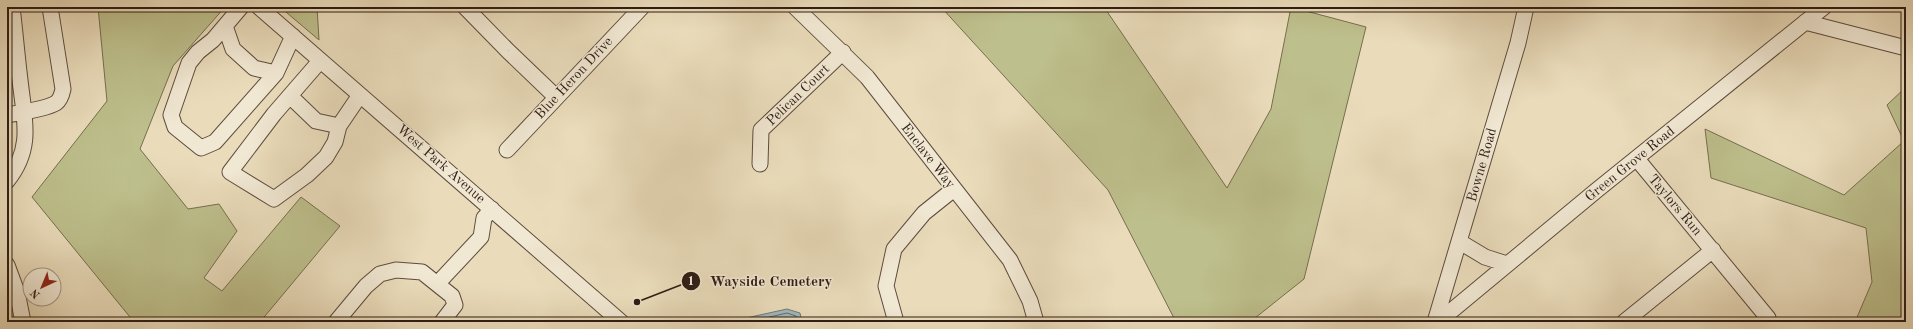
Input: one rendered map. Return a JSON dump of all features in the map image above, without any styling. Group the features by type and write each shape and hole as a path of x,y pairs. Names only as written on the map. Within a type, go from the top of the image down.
{"street":[{"path":"7,181 17,170 24,146 26,120 12,7"},
{"path":"7,115 25,112 56,103 61,97 63,89 50,7"},
{"path":"241,7 214,40 198,52 189,63 172,115 175,127 201,148 215,142 276,73 293,36"},
{"name":"West Park Avenue","path":"259,7 621,322"},
{"path":"465,7 508,52 556,97"},
{"name":"Blue Heron Drive","path":"507,150 642,7"},
{"name":"Enclave Way","path":"795,7 867,77 1010,260 1030,301 1036,322"},
{"name":"Bowne Road","path":"1435,322 1518,43 1526,7"},
{"name":"Green Grove Road","path":"1438,322 1507,264 1824,7"},
{"path":"1806,22 1906,48"},
{"path":"225,26 233,49 254,68 276,73"},
{"name":"Pelican Court","path":"760,164 761,130 843,52"},
{"path":"320,60 230,172 274,199 307,175 326,157 335,142 339,126 360,95"},
{"path":"290,96 316,121 339,126"},
{"name":"Taylors Run","path":"1637,159 1713,250 1768,318 1769,322"},
{"path":"896,322 886,286 894,249 924,213 954,189"},
{"path":"438,283 481,237 484,218 492,209"},
{"path":"1460,242 1485,257 1507,264"},
{"path":"1624,322 1713,250"},
{"path":"7,265 17,292 23,322"},
{"path":"336,322 366,286 385,272 415,270 422,272 438,283 454,300 455,305 442,322"}],"green space":[{"path":"98,7 225,7 173,66 140,149 188,209 219,204 237,231 204,278 222,291 301,197 340,226 260,322 134,322 32,197 107,101"},
{"path":"280,7 317,7 319,40"},
{"path":"941,7 1104,7 1227,188 1271,109 1291,7 1366,27 1304,279 1250,322 1176,322 1108,190"},
{"path":"1906,87 1906,322 1855,322 1872,282 1866,228 1711,178 1705,129 1844,195 1904,141 1887,105"}],"water":[{"path":"787,309 800,313 802,322 744,322 746,318"}],"place":[{"name":"Wayside Cemetery","path":"637,302"}]}
